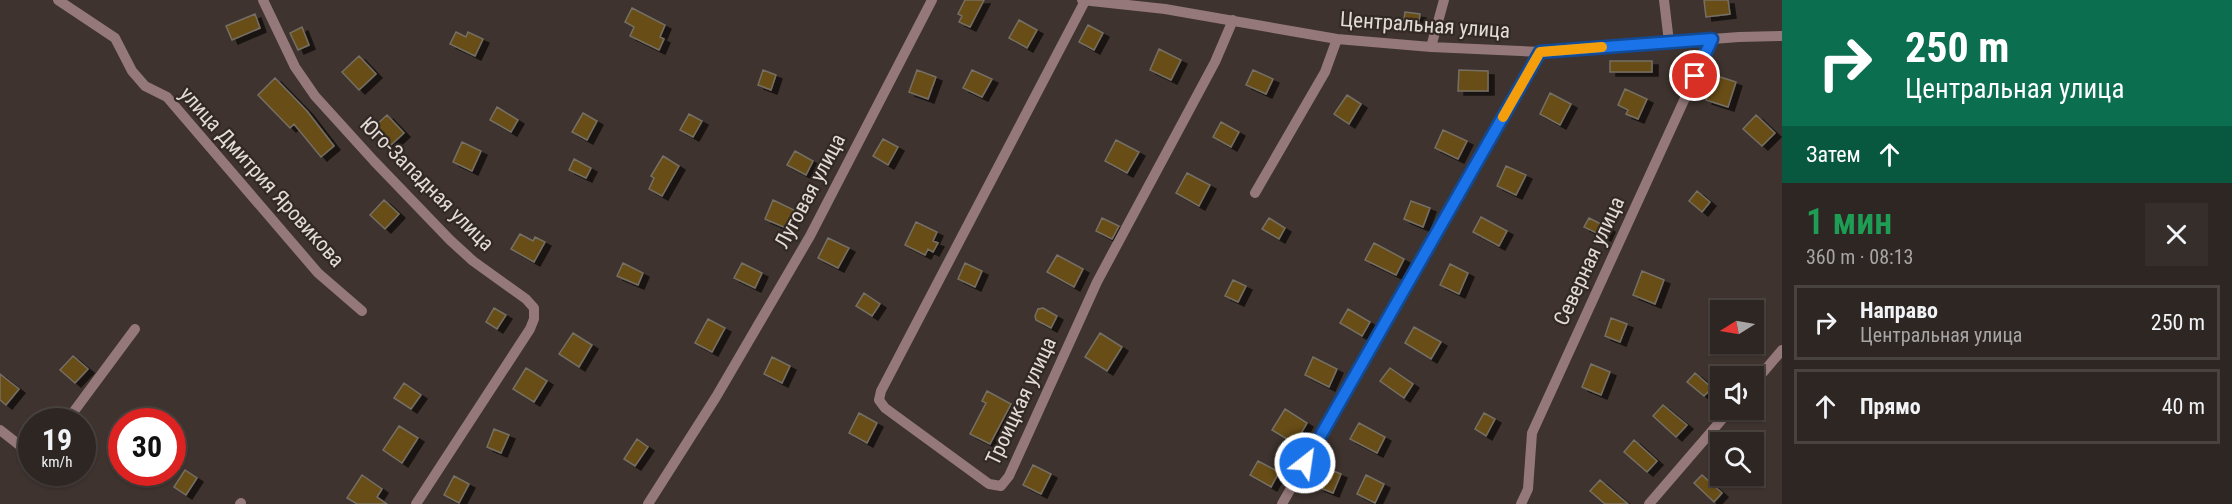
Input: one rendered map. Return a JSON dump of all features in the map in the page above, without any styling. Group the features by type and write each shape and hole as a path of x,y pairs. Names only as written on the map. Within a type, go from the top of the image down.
{"street":[{"name":"улица Дмитрия Яровикова","path":"58,0 116,38 132,71 145,86 167,97 318,273 362,311"},
{"name":"Юго-Западная улица","path":"263,0 295,67 315,96 450,240 473,261 526,299 534,308 534,319 530,329 416,504"},
{"name":"Луговая улица","path":"648,504 716,397 810,236 932,0"},
{"name":"Центральная улица","path":"1083,0 1166,4 1233,20 1337,39 1431,47 1540,52 1782,36"},
{"name":"Троицкая улица","path":"1083,0 881,391 879,400 885,408 989,484 1001,486 1009,476 1097,282 1215,62 1233,20"},
{"path":"1431,47 1444,0"},
{"path":"1664,0 1669,42"},
{"path":"1255,193 1325,72 1337,39"},
{"name":"Северная улица","path":"1521,504 1528,489 1532,433 1712,39"},
{"path":"1282,504 1540,52"},
{"path":"76,408 135,329"},
{"path":"1764,371 1782,350"},
{"path":"1649,504 1721,420"},
{"path":"0,430 18,444"}],"building":[{"path":"965,0 984,0 970,27 959,22 962,16 958,14"},
{"path":"1704,0 1728,0 1730,14 1706,17"},
{"path":"632,8 665,25 660,37 664,39 659,50 630,36 634,27 625,22"},
{"path":"1405,12 1420,14 1418,29 1403,27"},
{"path":"255,14 260,28 232,40 226,26"},
{"path":"1019,20 1037,30 1027,48 1009,38"},
{"path":"1088,25 1103,33 1094,50 1079,42"},
{"path":"302,27 309,45 298,50 290,33"},
{"path":"456,32 466,37 468,32 483,39 475,56 450,44"},
{"path":"1159,49 1181,60 1171,80 1150,70"},
{"path":"359,56 376,74 359,90 342,72"},
{"path":"1610,61 1652,61 1652,72 1610,72"},
{"path":"763,70 776,75 771,90 758,85"},
{"path":"917,70 936,77 928,99 909,92"},
{"path":"972,70 992,79 982,97 963,88"},
{"path":"1253,70 1273,79 1266,94 1246,85"},
{"path":"1459,70 1488,71 1488,91 1458,91"},
{"path":"1714,75 1736,82 1728,107 1706,100"},
{"path":"275,78 307,111 334,146 321,157 294,124 290,128 258,95"},
{"path":"1625,89 1647,99 1638,119 1626,114 1628,110 1618,105"},
{"path":"1550,93 1571,104 1560,125 1540,114"},
{"path":"1347,95 1361,104 1349,124 1334,114"},
{"path":"497,107 518,120 511,132 490,120"},
{"path":"583,113 597,121 587,140 572,132"},
{"path":"689,114 702,121 693,137 680,130"},
{"path":"387,115 404,133 390,146 373,128"},
{"path":"1756,115 1775,133 1762,146 1743,129"},
{"path":"1221,122 1239,132 1231,147 1213,137"},
{"path":"1443,130 1467,141 1458,159 1435,148"},
{"path":"883,139 898,147 888,165 873,156"},
{"path":"1116,140 1139,152 1127,173 1105,161"},
{"path":"462,142 481,151 472,171 453,162"},
{"path":"795,151 813,161 806,175 787,165"},
{"path":"663,156 679,166 662,196 649,189 654,178 651,176"},
{"path":"574,159 591,168 586,178 569,170"},
{"path":"1506,166 1526,175 1516,195 1497,186"},
{"path":"1187,173 1210,185 1199,206 1176,193"},
{"path":"1697,191 1710,202 1702,212 1689,201"},
{"path":"384,200 399,214 385,229 370,215"},
{"path":"773,200 794,210 786,228 765,219"},
{"path":"1411,201 1430,208 1423,227 1404,219"},
{"path":"1481,217 1507,231 1499,246 1473,232"},
{"path":"1102,218 1119,226 1112,239 1096,231"},
{"path":"1269,218 1285,228 1279,239 1262,229"},
{"path":"1589,218 1609,228 1605,237 1584,227"},
{"path":"916,222 937,232 933,241 938,243 933,252 928,249 925,255 905,245"},
{"path":"520,234 533,241 535,237 545,242 534,262 511,249"},
{"path":"828,238 849,248 838,268 818,258"},
{"path":"1374,243 1404,259 1396,275 1365,260"},
{"path":"1057,255 1083,269 1074,287 1047,272"},
{"path":"623,263 643,273 638,285 617,276"},
{"path":"742,263 762,273 755,288 734,278"},
{"path":"965,263 982,271 975,287 958,279"},
{"path":"1450,264 1468,273 1459,294 1440,285"},
{"path":"1642,271 1664,280 1655,304 1633,295"},
{"path":"1233,280 1246,286 1238,302 1225,296"},
{"path":"864,293 880,304 872,316 856,306"},
{"path":"494,308 506,315 497,329 486,322"},
{"path":"1043,308 1057,316 1051,328 1036,320 1038,309"},
{"path":"1348,309 1370,322 1362,336 1340,323"},
{"path":"1611,318 1627,324 1620,342 1605,336"},
{"path":"708,319 725,328 712,352 695,343"},
{"path":"1414,327 1441,342 1431,359 1405,343"},
{"path":"573,333 592,345 579,367 559,354"},
{"path":"1100,333 1122,347 1107,371 1085,357"},
{"path":"73,356 88,369 75,383 60,370"},
{"path":"772,357 790,366 782,383 764,374"},
{"path":"1313,357 1337,369 1329,387 1305,375"},
{"path":"1591,364 1610,372 1601,395 1582,387"},
{"path":"526,368 547,381 534,402 513,389"},
{"path":"1390,368 1413,384 1404,398 1380,381"},
{"path":"1695,373 1710,386 1710,390 1704,396 1687,382"},
{"path":"0,374 19,389 6,405 0,400"},
{"path":"404,383 421,395 411,409 394,398"},
{"path":"987,391 1011,404 990,444 970,434 986,403 982,401"},
{"path":"1663,405 1687,425 1676,437 1653,416"},
{"path":"1285,409 1307,423 1295,444 1272,430"},
{"path":"859,413 877,423 867,443 849,433"},
{"path":"1484,413 1495,419 1486,436 1475,429"},
{"path":"1359,423 1385,437 1377,453 1350,439"},
{"path":"399,426 418,438 402,463 383,450"},
{"path":"494,429 509,435 501,453 487,447"},
{"path":"637,439 648,447 635,466 624,459"},
{"path":"1634,440 1657,461 1647,472 1624,452"},
{"path":"1258,461 1279,472 1271,487 1250,475"},
{"path":"1033,465 1051,474 1041,494 1023,485"},
{"path":"1326,468 1341,474 1333,493 1318,487"},
{"path":"186,471 197,478 186,495 174,487 186,486"},
{"path":"362,475 382,489 377,497 387,504 357,504 347,498"},
{"path":"1366,475 1384,484 1375,503 1357,494"},
{"path":"1702,475 1710,482 1710,486 1714,486 1722,493 1714,502 1694,483"},
{"path":"454,476 469,484 459,503 444,495"},
{"path":"1600,480 1628,504 1605,504 1590,491"}],"slow traffic":[{"path":"1503,117 1540,52 1602,47"}],"route":[{"path":"1305,463 1540,52 1712,39 1695,76"}]}
